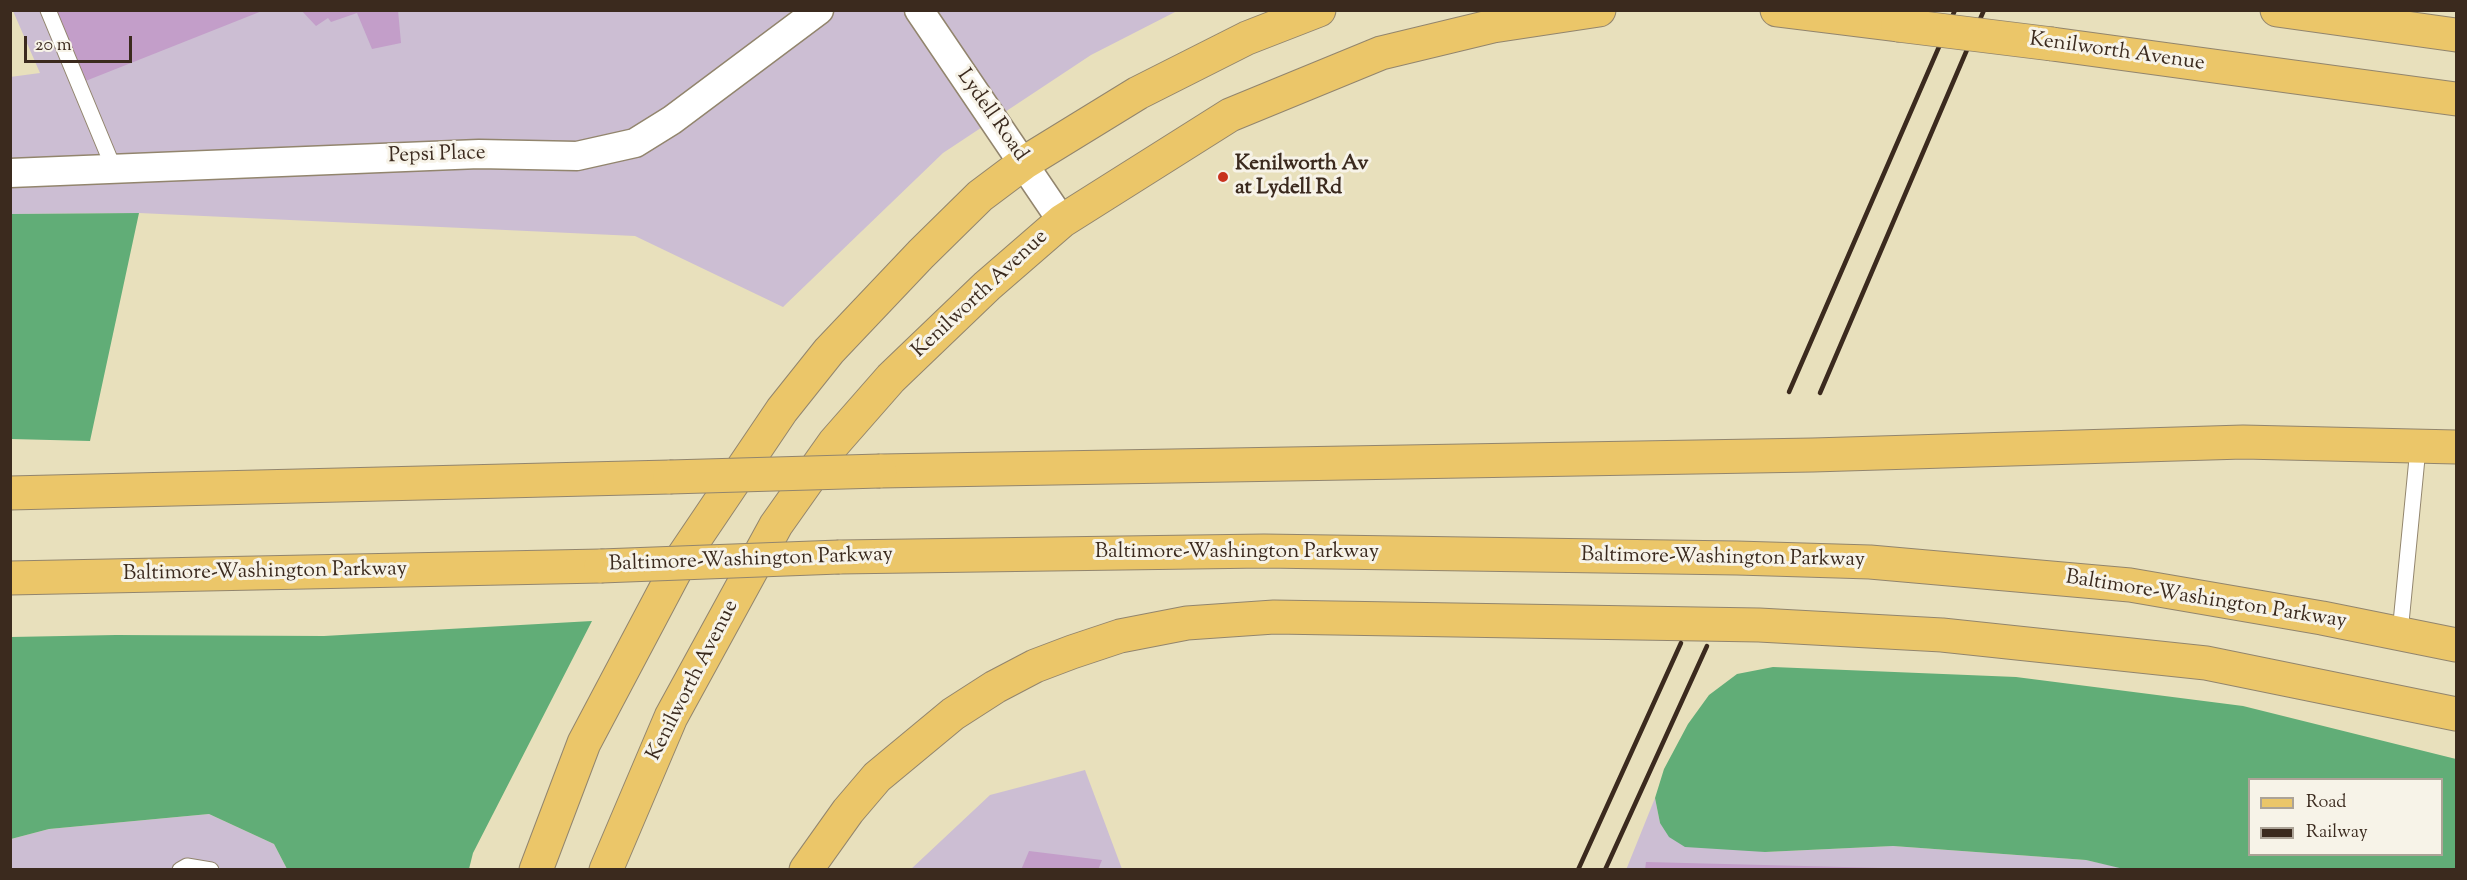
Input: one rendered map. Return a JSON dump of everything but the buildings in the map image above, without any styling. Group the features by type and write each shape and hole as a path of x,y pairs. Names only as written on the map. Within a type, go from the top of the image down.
{"main road":[{"path":"536,870 584,743 682,558 782,410 829,351 980,196 1024,163 1138,93 1247,38 1320,10"},
{"name":"Kenilworth Avenue","path":"606,870 671,717 776,525 834,443 891,378 987,286 1062,221 1230,115 1381,53 1493,26 1599,10"},
{"name":"Kenilworth Avenue","path":"1777,10 2052,44 2457,99"},
{"path":"2277,10 2457,35"},
{"path":"10,493 880,471 1813,455 2243,442 2418,448 2457,447"},
{"name":"Baltimore-Washington Parkway","path":"10,578 601,566 839,557 1264,551 1725,557 1870,562 2130,585 2457,645"},
{"path":"806,870 848,812 878,777 953,714 995,687 1035,666 1120,636 1187,624 1274,617 1759,625 1896,631 2206,663 2457,714"}],"street":[{"name":"Pepsi Place","path":"10,173 478,154 577,156 635,142 672,120 819,10"},
{"name":"Lydell Road","path":"919,10 1062,221"}],"lane":[{"path":"48,10 114,169"},
{"path":"2400,633 2418,448"},
{"path":"180,870 188,866 211,870"}],"shaded area":[{"path":"13,11 1177,11 1091,55 943,153 783,307 635,236 139,213 11,214 10,77 40,73"},
{"path":"1085,770 1122,869 910,870 990,795"},
{"path":"1655,798 1660,823 1765,852 1893,846 2086,860 2128,869 1626,870"},
{"path":"209,814 274,844 287,869 11,870 11,839 49,829"}],"green space":[{"path":"139,213 90,441 11,439 11,214"},
{"path":"592,621 473,853 469,869 287,869 274,844 209,814 49,829 11,839 11,637 324,636"},
{"path":"1773,667 2016,677 2243,706 2456,759 2456,869 2128,870 2086,860 1893,846 1765,852 1685,847 1669,837 1660,823 1655,798 1664,769 1688,724 1709,695 1737,674"}],"railway":[{"path":"1789,392 1955,10"},
{"path":"1820,393 1984,10"},
{"path":"1578,870 1681,643"},
{"path":"1605,870 1707,646"}],"place":[{"name":"Kenilworth Av at Lydell Rd","path":"1223,177"}]}
